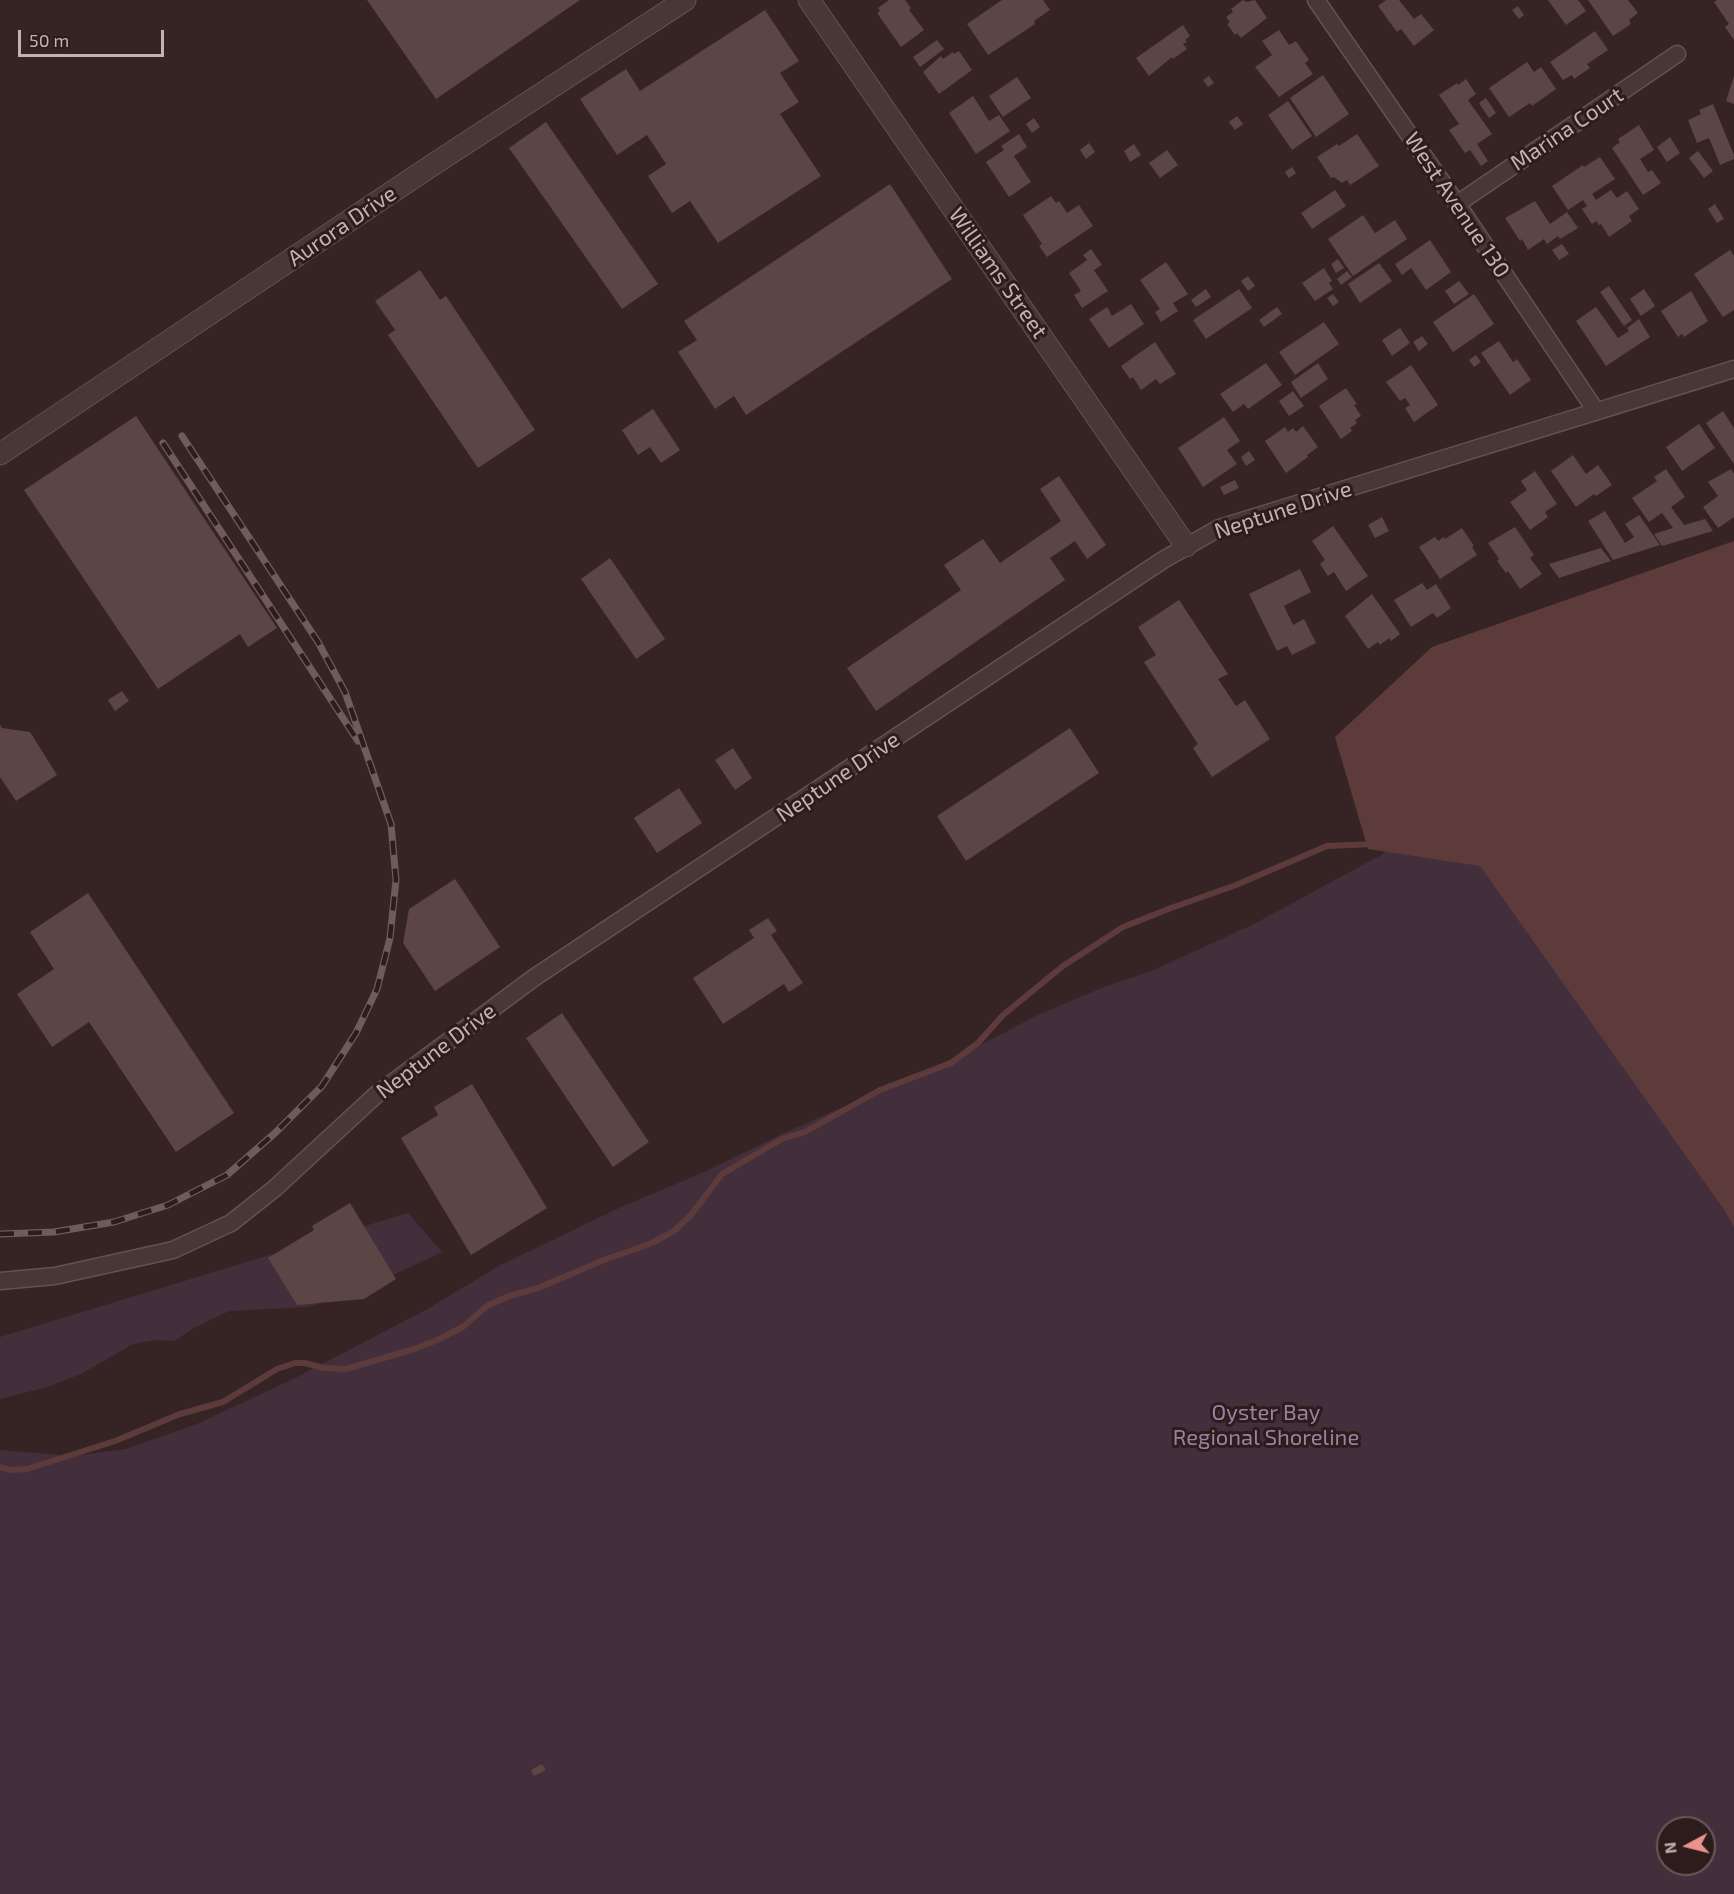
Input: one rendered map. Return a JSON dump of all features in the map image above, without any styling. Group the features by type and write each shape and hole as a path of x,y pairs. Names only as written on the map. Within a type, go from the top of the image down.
{"street":[{"name":"Aurora Drive","path":"0,454 396,189 685,0"},
{"name":"Williams Street","path":"809,0 1186,546"},
{"name":"West Avenue 130","path":"1316,0 1596,411"},
{"name":"Marina Court","path":"1457,204 1677,54"},
{"name":"Neptune Drive","path":"0,1281 55,1276 173,1250 231,1223 274,1189 376,1095 535,977 1186,546 1219,528 1734,369"}],"green space":[{"name":"Oyster Bay Regional Shoreline","path":"1439,812 1734,1171 1734,1894 0,1894 0,1450 73,1456 126,1449 197,1424 293,1379 424,1311 499,1266 619,1208 702,1173 782,1134 965,1053 1038,1015 1104,987 1154,970 1254,924 1381,855"},
{"path":"408,1213 442,1252 356,1292 307,1307 229,1311 194,1328 174,1341 154,1340 133,1344 81,1374 47,1387 0,1399 0,1337"}],"shaded area":[{"path":"1734,541 1734,1227 1725,1211 1480,866 1368,849 1335,737 1432,647"}],"building":[{"path":"367,0 580,0 436,99"},
{"path":"889,0 905,0 911,8 909,10 924,30 901,47 877,13 880,11 878,8"},
{"path":"1002,0 1043,0 1050,10 1034,21 1035,24 988,55 967,24"},
{"path":"1243,0 1247,2 1255,0 1267,18 1241,38 1237,33 1235,35 1227,24 1230,22 1226,17 1233,12 1231,9"},
{"path":"1386,0 1399,0 1414,19 1421,14 1434,30 1414,46 1401,29 1397,32 1378,6"},
{"path":"1548,0 1578,0 1586,11 1566,25"},
{"path":"1588,0 1628,0 1638,13 1629,20 1631,24 1613,36"},
{"path":"1734,0 1734,40 1725,27 1729,24 1714,2"},
{"path":"1518,6 1524,15 1519,19 1512,10"},
{"path":"765,10 799,61 780,73 799,102 780,114 821,176 718,243 690,201 672,213 648,176 666,164 647,135 617,155 580,99 626,69 640,91"},
{"path":"1183,25 1190,36 1183,44 1187,49 1173,59 1172,57 1149,76 1136,58"},
{"path":"1279,30 1289,45 1296,41 1309,60 1305,63 1313,74 1279,97 1255,67 1272,55 1262,41"},
{"path":"1595,31 1608,50 1587,64 1590,68 1574,79 1572,75 1563,80 1550,62"},
{"path":"937,40 944,49 920,67 913,57"},
{"path":"959,51 972,70 939,94 923,72 941,56 943,59"},
{"path":"1527,62 1534,72 1541,67 1556,89 1532,106 1530,103 1509,117 1489,88"},
{"path":"1323,75 1349,114 1316,137 1290,98"},
{"path":"1209,76 1214,83 1208,87 1203,80"},
{"path":"1734,76 1734,104 1726,101"},
{"path":"1017,77 1031,98 1003,117 989,96"},
{"path":"1466,79 1476,94 1468,100 1492,134 1477,144 1488,161 1481,166 1470,150 1465,153 1449,130 1459,124 1439,95"},
{"path":"973,96 989,121 999,115 1010,131 976,154 949,113"},
{"path":"1486,98 1496,113 1489,118 1479,103"},
{"path":"1288,101 1312,136 1292,150 1268,115"},
{"path":"1713,104 1734,155 1734,159 1720,165 1709,138 1697,143 1688,120 1701,114 1699,110"},
{"path":"1237,116 1243,124 1235,130 1229,122"},
{"path":"1034,118 1040,127 1032,133 1026,124"},
{"path":"546,122 658,284 622,309 509,148"},
{"path":"1639,125 1654,150 1640,159 1648,172 1652,170 1661,183 1643,195 1612,148 1620,142 1618,139"},
{"path":"1019,134 1027,147 1014,156 1031,182 1009,197 986,162 1004,150 1001,146"},
{"path":"1357,134 1379,166 1350,185 1347,180 1342,183 1334,177 1331,178 1317,157"},
{"path":"1670,137 1680,153 1667,162 1657,147"},
{"path":"1089,143 1095,152 1086,159 1080,150"},
{"path":"1134,144 1141,155 1130,162 1124,151"},
{"path":"1167,150 1178,165 1160,178 1149,163"},
{"path":"1698,151 1713,171 1704,178 1689,158"},
{"path":"1600,157 1615,179 1592,194 1596,200 1611,190 1617,198 1627,191 1639,209 1629,216 1632,221 1609,237 1601,224 1599,225 1596,221 1592,224 1582,209 1587,206 1583,200 1568,210 1552,186 1583,165 1584,167"},
{"path":"1292,167 1296,173 1289,178 1285,172"},
{"path":"890,184 952,279 746,415 734,396 715,409 678,352 697,340 684,321"},
{"path":"1335,190 1346,206 1312,229 1301,213"},
{"path":"1051,196 1056,203 1059,201 1067,213 1079,205 1093,226 1047,257 1039,246 1042,244 1023,215"},
{"path":"1535,201 1550,224 1567,212 1578,228 1560,239 1558,236 1547,244 1544,239 1528,250 1505,218"},
{"path":"1715,204 1724,219 1717,223 1708,209"},
{"path":"1363,215 1375,233 1395,220 1407,239 1353,276 1328,239"},
{"path":"1430,240 1451,272 1426,290 1411,268 1402,275 1395,264"},
{"path":"1562,244 1569,254 1559,260 1552,250"},
{"path":"1091,249 1102,265 1094,270 1108,291 1082,308 1074,295 1081,291 1069,273 1087,260 1083,255"},
{"path":"1730,250 1734,256 1734,310 1723,317 1694,274"},
{"path":"1338,259 1344,268 1336,273 1331,264"},
{"path":"1166,262 1188,294 1173,303 1178,311 1161,322 1155,312 1160,309 1140,280"},
{"path":"1379,263 1392,281 1360,303 1348,284"},
{"path":"1324,268 1332,281 1329,283 1333,289 1315,301 1302,283"},
{"path":"420,270 440,300 446,296 535,430 478,468 388,335 395,330 375,301"},
{"path":"1347,271 1352,277 1341,285 1337,279"},
{"path":"1248,276 1255,286 1248,291 1241,281"},
{"path":"1459,281 1469,294 1454,304 1445,291"},
{"path":"1609,286 1632,320 1624,326 1600,292"},
{"path":"1206,289 1211,297 1196,307 1191,300"},
{"path":"1239,289 1252,308 1206,339 1193,320"},
{"path":"1644,289 1655,306 1641,316 1630,299"},
{"path":"1691,291 1708,321 1684,337 1682,334 1678,337 1661,311"},
{"path":"1333,294 1339,302 1333,306 1327,298"},
{"path":"1474,294 1494,324 1453,352 1433,322"},
{"path":"1131,304 1144,324 1109,348 1089,319 1107,307 1112,316"},
{"path":"1277,307 1282,314 1264,327 1259,320"},
{"path":"1596,307 1618,338 1629,331 1627,328 1639,319 1650,337 1606,366 1576,321"},
{"path":"1324,322 1339,344 1295,375 1279,352"},
{"path":"1400,328 1410,343 1392,356 1382,340"},
{"path":"1422,336 1428,344 1419,351 1413,342"},
{"path":"1499,341 1513,362 1517,359 1531,380 1510,395 1481,353"},
{"path":"1155,342 1176,374 1160,384 1156,379 1141,390 1133,377 1130,379 1121,366"},
{"path":"1476,355 1481,362 1474,367 1469,360"},
{"path":"1266,363 1282,385 1248,409 1244,404 1233,412 1220,394"},
{"path":"1318,363 1328,379 1301,398 1291,382"},
{"path":"1411,365 1438,405 1414,422 1405,408 1410,405 1405,398 1400,401 1386,382"},
{"path":"1346,388 1357,404 1354,405 1361,416 1350,428 1352,431 1341,439 1319,406"},
{"path":"1293,391 1304,406 1289,416 1279,401"},
{"path":"653,409 680,450 661,463 650,447 638,455 622,430"},
{"path":"1723,411 1734,428 1734,464 1706,423"},
{"path":"136,416 277,628 248,647 240,634 158,689 24,490"},
{"path":"1224,417 1240,441 1227,450 1237,464 1203,487 1178,448"},
{"path":"1699,424 1715,448 1682,471 1666,447"},
{"path":"1303,426 1318,447 1286,473 1265,441 1285,427 1288,432 1293,428 1296,432"},
{"path":"1249,451 1255,460 1246,466 1241,457"},
{"path":"1573,455 1586,474 1598,465 1612,485 1576,507 1551,471"},
{"path":"1666,469 1685,497 1671,507 1684,525 1705,519 1713,531 1662,546 1654,534 1673,528 1662,513 1649,522 1632,498 1657,481 1654,477"},
{"path":"1731,469 1734,474 1734,517 1718,528 1703,507 1718,496 1708,482"},
{"path":"1535,471 1557,504 1545,512 1548,517 1530,530 1510,502 1527,490 1521,481"},
{"path":"1059,476 1106,545 1087,559 1075,541 1050,558 1065,580 876,711 847,668 961,590 944,565 983,539 1000,563 1061,521 1040,489"},
{"path":"1235,480 1239,488 1224,495 1220,487"},
{"path":"1605,511 1625,543 1634,537 1625,524 1639,515 1660,545 1613,560 1588,521"},
{"path":"1382,517 1389,531 1375,538 1368,525"},
{"path":"1333,526 1368,576 1346,591 1334,572 1328,576 1320,564 1325,560 1312,541"},
{"path":"1515,527 1534,555 1530,558 1542,574 1520,589 1508,571 1506,573 1497,561 1499,559 1488,543"},
{"path":"1462,528 1477,555 1440,579 1419,547 1435,537 1438,541 1444,537 1445,539"},
{"path":"1601,548 1611,561 1559,578 1549,564"},
{"path":"610,558 665,639 636,659 581,579"},
{"path":"1300,569 1311,592 1284,606 1293,625 1304,619 1316,643 1292,655 1287,646 1277,651 1249,594"},
{"path":"1422,583 1427,590 1436,584 1451,608 1437,618 1433,613 1411,627 1394,600"},
{"path":"1372,594 1400,634 1391,641 1389,638 1380,645 1378,642 1368,649 1345,616"},
{"path":"1179,600 1228,674 1218,679 1236,706 1245,700 1270,739 1212,777 1193,748 1198,744 1144,662 1156,655 1138,627"},
{"path":"122,691 129,701 115,711 108,700"},
{"path":"0,725 2,728 30,732 57,775 16,801 0,777"},
{"path":"1070,728 1099,773 966,861 937,816"},
{"path":"733,748 752,778 735,790 715,760"},
{"path":"679,788 702,823 657,853 634,818"},
{"path":"455,879 500,947 435,991 403,943 409,909"},
{"path":"88,893 234,1113 176,1152 89,1022 52,1047 17,994 54,969 30,932"},
{"path":"768,918 777,931 771,935 803,983 789,992 784,984 723,1024 693,978 754,938 749,930"},
{"path":"562,1013 649,1142 613,1167 526,1038"},
{"path":"472,1084 547,1208 471,1255 401,1138 438,1115 434,1107"},
{"path":"350,1203 396,1279 364,1299 297,1305 268,1258 314,1230 312,1226"},
{"path":"542,1764 546,1770 534,1776 531,1770"}],"waterway":[{"path":"0,1467 10,1470 27,1469 115,1441 180,1414 223,1402 277,1369 295,1363 346,1369 414,1349 464,1326 487,1306 509,1296 538,1288 604,1260 652,1243 674,1231 691,1215 722,1174 782,1139 805,1132 880,1090 951,1063 978,1043 1003,1015 1063,966 1123,927 1236,885 1327,846 1374,844"}],"railway":[{"path":"0,1234 54,1232 114,1222 168,1205 227,1175 275,1133 322,1086 356,1033 377,989 390,938 396,880 391,824 345,692 318,642 182,436"},
{"path":"163,443 358,741"}]}
